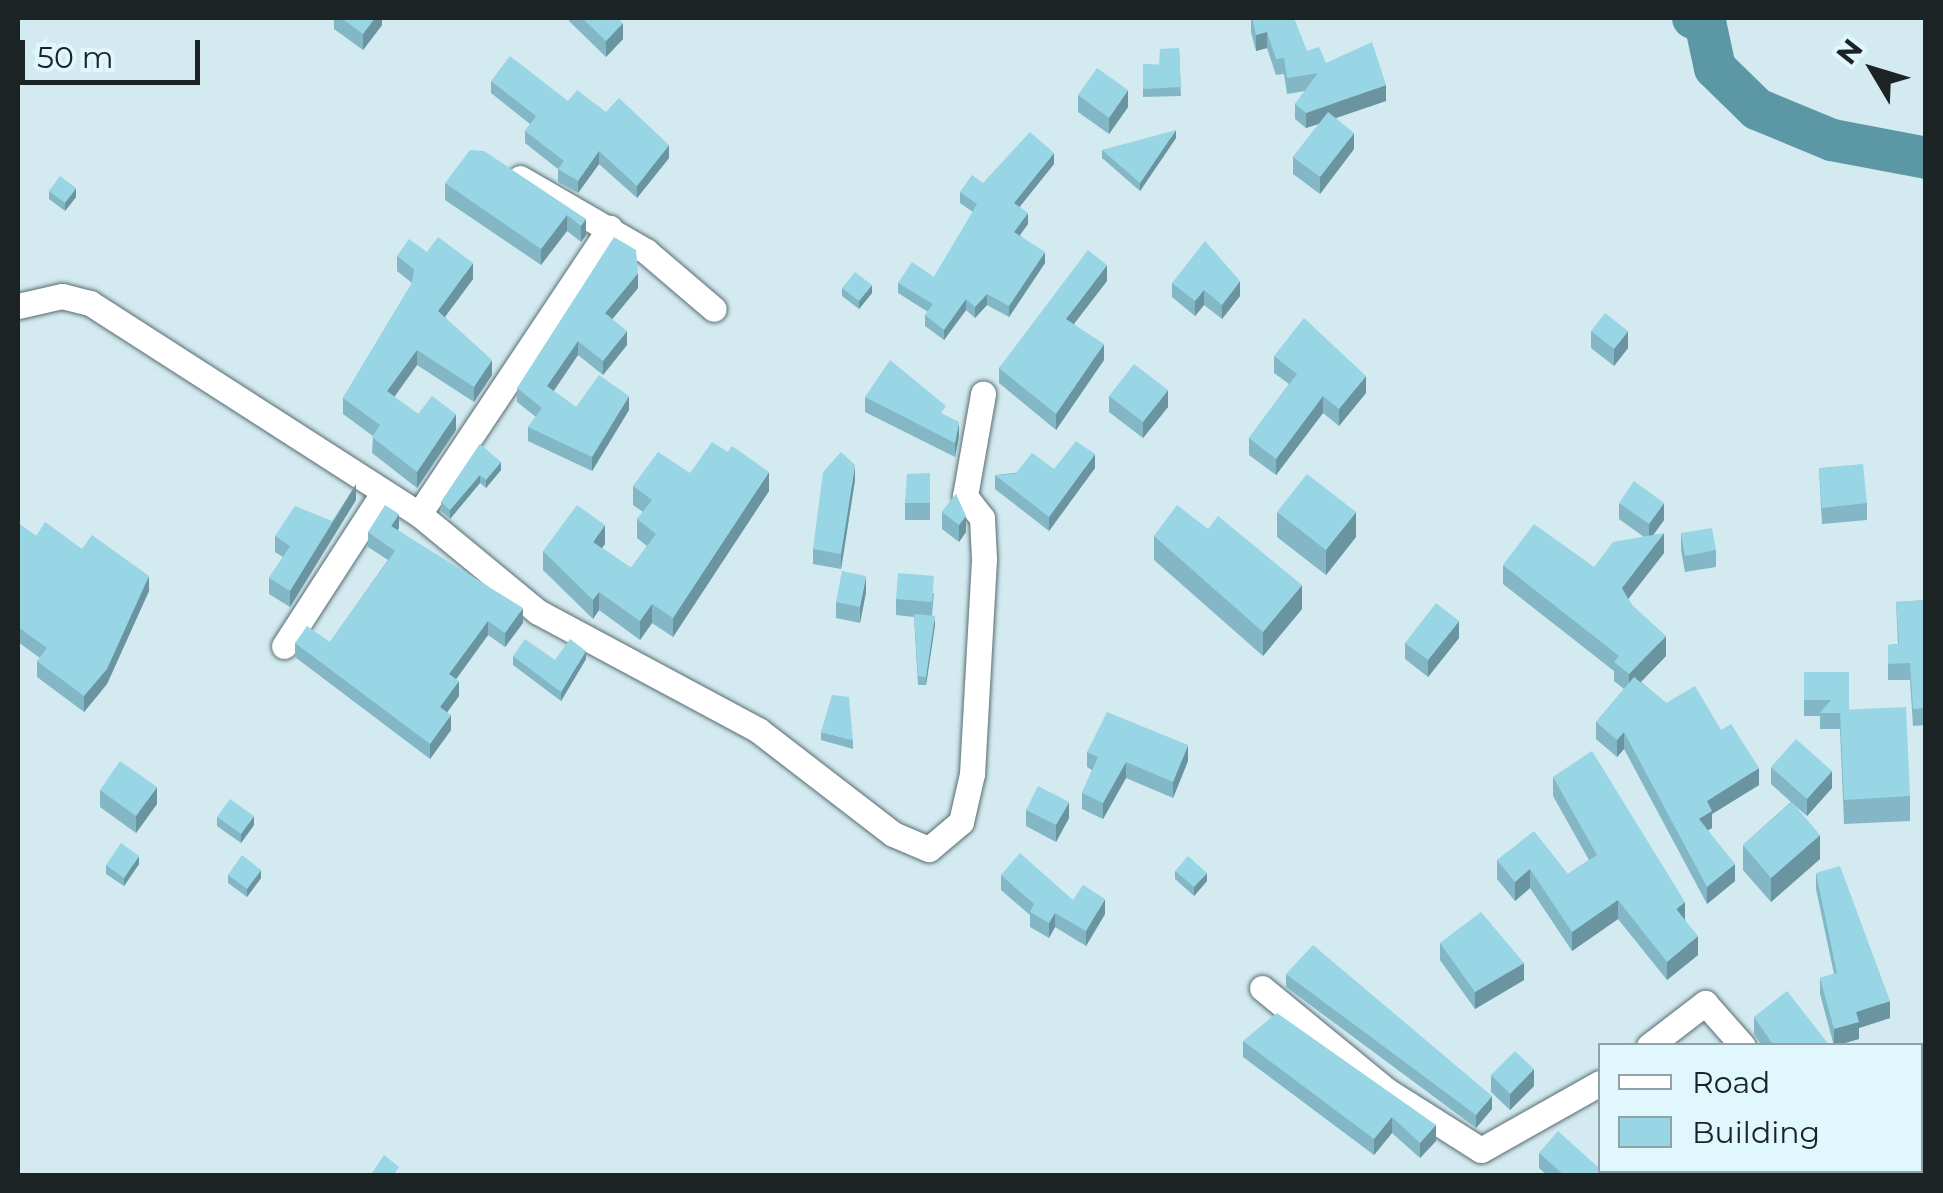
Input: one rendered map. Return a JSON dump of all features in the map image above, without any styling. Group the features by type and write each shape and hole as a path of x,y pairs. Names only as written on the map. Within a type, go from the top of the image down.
{"street":[{"path":"508,172 610,228 714,309"},
{"path":"418,514 610,228"},
{"path":"18,306 62,296 90,303 418,514 538,612 758,730 915,847 938,848 961,822 982,674 982,518 965,496 984,394"},
{"path":"284,646 383,493"},
{"path":"1262,988 1386,1090 1481,1150 1598,1084"},
{"path":"1653,1043 1704,1003 1739,1043"}],"building":[{"path":"341,18 375,18 363,34"},
{"path":"582,18 618,18 623,23 606,41"},
{"path":"1252,18 1294,18 1307,51 1319,47 1326,63 1372,42 1386,85 1306,113 1295,104 1318,73 1287,78 1284,58 1276,59 1267,32 1256,35"},
{"path":"1179,48 1181,87 1143,89 1143,64 1159,65 1160,49"},
{"path":"510,56 568,101 577,90 606,112 619,98 669,145 637,186 599,151 578,181 558,169 564,161 525,131 536,116 491,81"},
{"path":"1097,68 1128,90 1109,118 1078,95"},
{"path":"1328,112 1354,133 1320,177 1293,157"},
{"path":"1176,130 1140,183 1102,150"},
{"path":"1030,132 1054,153 1014,203 1028,213 1014,232 1045,252 1009,306 987,294 975,307 966,299 944,330 925,315 933,304 898,283 912,262 934,277 977,204 960,192 972,175 983,183"},
{"path":"470,150 484,151 586,219 581,226 567,215 541,249 445,183"},
{"path":"60,176 76,188 65,203 49,191"},
{"path":"438,237 473,263 438,311 492,360 474,387 417,350 387,391 418,414 432,396 456,414 417,472 372,437 380,425 343,398 412,283 414,269 397,256 409,239 427,252"},
{"path":"614,237 636,250 638,273 605,313 627,331 603,361 578,341 547,386 576,407 599,375 629,396 592,457 528,427 542,408 517,388"},
{"path":"1205,241 1240,281 1222,305 1204,290 1195,301 1172,283"},
{"path":"1088,250 1107,265 1066,319 1104,344 1056,414 999,368"},
{"path":"855,272 872,285 859,301 842,288"},
{"path":"1605,313 1628,331 1614,349 1591,331"},
{"path":"1304,318 1366,376 1339,409 1323,396 1276,459 1249,438 1297,374 1274,356"},
{"path":"890,360 946,406 941,413 959,422 955,443 865,397"},
{"path":"1134,364 1168,390 1143,422 1109,396"},
{"path":"1076,441 1095,454 1049,517 995,475 1015,474 1032,453 1054,469"},
{"path":"712,442 728,452 732,446 769,472 673,618 652,604 640,621 599,592 593,600 543,551 577,505 605,525 593,542 631,568 656,534 637,519 652,500 633,486 658,452 690,473"},
{"path":"480,444 501,462 486,480 480,475 450,510 441,502"},
{"path":"841,452 855,465 841,554 813,549 823,472"},
{"path":"1863,464 1867,503 1822,508 1819,468"},
{"path":"930,473 930,503 905,503 907,474"},
{"path":"1307,474 1356,512 1326,550 1277,512"},
{"path":"1634,481 1664,503 1649,524 1619,503"},
{"path":"356,484 290,591 269,578 290,546 275,536 295,506 332,521"},
{"path":"956,494 966,516 959,525 942,512"},
{"path":"385,505 399,514 391,526 523,608 505,633 488,621 449,674 459,681 440,707 451,715 430,744 295,643 307,626 330,642 395,551 368,532"},
{"path":"1177,505 1208,529 1218,516 1302,585 1263,632 1154,536"},
{"path":"45,522 82,549 92,535 149,576 107,669 84,696 37,661 47,648 18,627 18,523 36,536"},
{"path":"1534,524 1594,567 1613,542 1664,533 1622,588 1631,604 1666,636 1629,674 1614,662 1619,656 1503,565"},
{"path":"1712,528 1716,550 1685,556 1681,533"},
{"path":"842,571 866,576 860,607 836,602"},
{"path":"898,573 934,576 932,602 896,599"},
{"path":"1926,600 1926,708 1913,709 1910,663 1888,664 1888,645 1899,644 1896,602"},
{"path":"1436,603 1459,621 1428,660 1405,643"},
{"path":"914,614 935,616 926,677 918,676"},
{"path":"525,639 555,660 570,639 586,651 561,692 513,656"},
{"path":"1804,672 1849,672 1849,710 1820,713 1831,700 1804,700"},
{"path":"1634,677 1666,703 1695,686 1721,730 1731,724 1759,768 1707,801 1712,811 1699,819 1735,864 1707,887 1624,732 1617,740 1596,722"},
{"path":"832,695 849,697 853,740 821,732"},
{"path":"1906,707 1910,796 1844,800 1840,710"},
{"path":"1107,712 1188,745 1173,782 1126,762 1103,803 1082,793 1098,757 1087,752"},
{"path":"1796,739 1832,771 1807,799 1771,767"},
{"path":"1592,751 1685,902 1676,909 1698,936 1667,962 1618,900 1572,932 1530,869 1515,882 1497,860 1534,831 1568,874 1597,855 1553,777"},
{"path":"120,761 157,787 136,816 100,790"},
{"path":"1038,786 1069,802 1056,825 1026,810"},
{"path":"230,799 254,816 241,834 217,817"},
{"path":"1792,802 1820,835 1771,878 1743,845"},
{"path":"121,843 139,856 124,878 106,865"},
{"path":"1020,853 1073,900 1083,885 1105,899 1086,931 1055,913 1049,923 1030,912 1034,904 1001,875"},
{"path":"242,855 261,870 247,889 228,875"},
{"path":"1188,856 1207,873 1194,887 1175,871"},
{"path":"1840,866 1890,1001 1856,1012 1859,1022 1834,1029 1820,978 1837,973 1816,873"},
{"path":"1481,912 1524,963 1475,992 1440,943"},
{"path":"1313,945 1492,1096 1476,1115 1286,974"},
{"path":"1787,991 1828,1043 1772,1043 1754,1017"},
{"path":"1277,1013 1436,1125 1420,1143 1392,1117 1374,1139 1243,1041"},
{"path":"1923,1050 1926,1050 1923,1076"},
{"path":"1515,1051 1534,1069 1510,1094 1491,1075"},
{"path":"1558,1131 1598,1168 1598,1173 1607,1175 1565,1176 1539,1153"},
{"path":"384,1155 399,1167 393,1176 370,1176"},
{"path":"1622,1173 1716,1173 1713,1176"},
{"path":"1790,1173 1792,1176 1764,1176"}],"waterway":[{"path":"1693,18 1705,22 1715,68 1757,109 1832,140 1926,158"}]}
